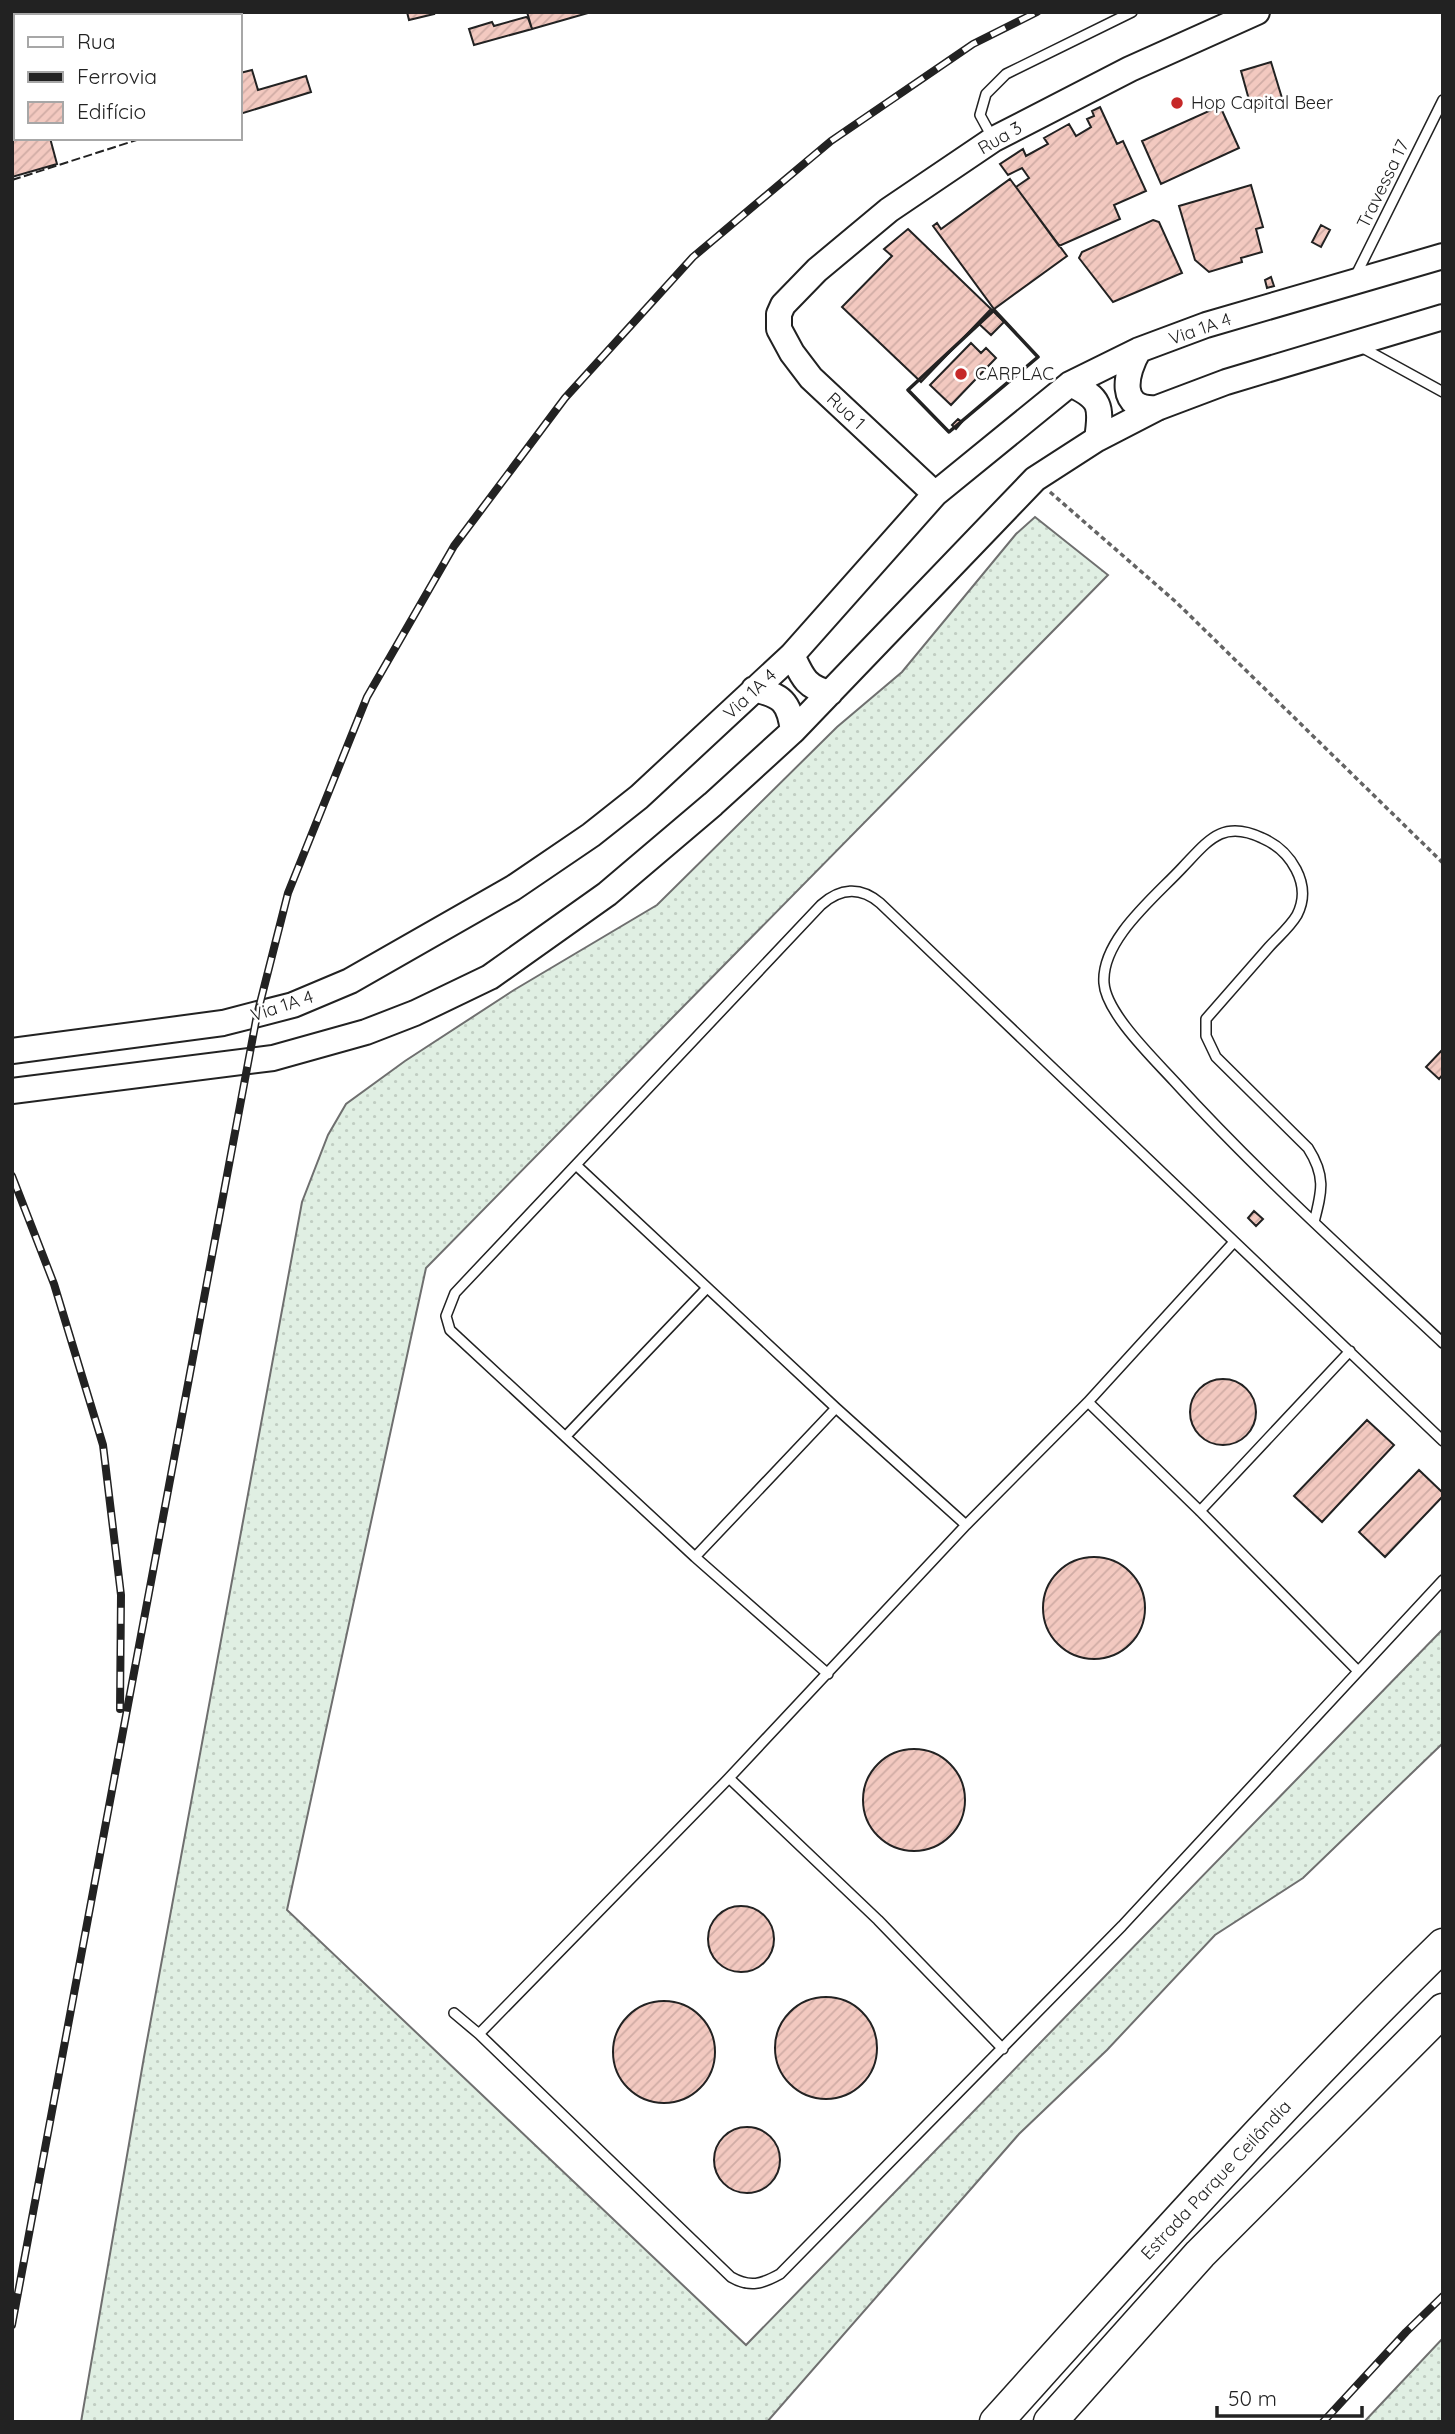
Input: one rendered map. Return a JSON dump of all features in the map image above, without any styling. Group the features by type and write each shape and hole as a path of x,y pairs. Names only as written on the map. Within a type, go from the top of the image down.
{"highway":[{"name":"Estrada Parque Ceilândia","path":"996,2422 1189,2208 1371,2014 1443,1945"},
{"path":"1050,2422 1200,2254 1443,2010"}],"main road":[{"name":"Rua 3","path":"779,314 791,294 889,210 993,139 1130,69 1257,12"},
{"name":"Via 1A 4","path":"12,1051 223,1023 293,1006 350,981 513,888 591,835 658,781 792,655 935,494 1070,384 1139,350 1206,325 1443,256"},
{"name":"Rua 1","path":"779,314 779,329 786,343 811,378 935,494"},
{"path":"12,1091 273,1058 366,1032 415,1013 490,977 607,894 713,804 793,731 1035,479 1097,439 1157,408 1226,382 1443,317"},
{"path":"1139,350 1127,374 1130,396 1137,405 1147,409 1157,408"},
{"path":"1070,384 1089,392 1096,400 1100,418 1097,439"},
{"path":"792,655 809,684 830,693"},
{"path":"754,689 774,694 781,699 791,716 793,731"}],"lane":[{"path":"993,139 980,115 986,94 1006,74 1132,12"},
{"name":"Travessa 17","path":"1352,283 1443,100"},
{"path":"1353,343 1443,392"},
{"path":"1314,1222 1322,1190 1317,1161 1308,1147 1216,1056 1206,1036 1206,1019 1297,915 1302,892 1298,873 1287,854 1268,840 1250,832 1234,830 1212,837 1120,934 1106,961 1104,984 1110,1001 1128,1030 1232,1144 1314,1222 1443,1343"},
{"path":"828,1674 695,1557 450,1330 446,1316 455,1293 821,905 841,892 864,892 880,903 1443,1441"},
{"path":"576,1165 836,1408 966,1525"},
{"path":"479,2035 729,1778 966,1525 1088,1402 1234,1242"},
{"path":"566,1436 707,1288"},
{"path":"1200,1511 1350,1350"},
{"path":"1088,1402 1357,1670"},
{"path":"695,1557 836,1408"},
{"path":"454,2013 731,2277 739,2282 761,2284 780,2274 1003,2049 1122,1926 1443,1580"},
{"path":"729,1778 878,1920 1003,2049"}],"path":[{"path":"1035,479 1176,602 1443,863"}],"green space":[{"path":"1035,517 1108,575 426,1268 287,1910 746,2345 1443,1629 1443,1743 1303,1878 1215,1935 1107,2050 1019,2134 767,2422 81,2422 144,2057 302,1202 328,1135 346,1104 405,1061 514,990 657,905 837,727 902,672 1016,534"},
{"path":"1443,2338 1443,2422 1364,2422"}],"building":[{"path":"12,12 54,12 14,14 14,140 51,140 57,164 12,177"},
{"path":"12,12 54,12 14,14 14,140 51,140 57,164 12,177"},
{"path":"79,12 130,14 80,14"},
{"path":"182,12 213,12 207,14"},
{"path":"407,12 433,12 434,14 409,20"},
{"path":"527,12 587,12 588,13 532,29"},
{"path":"526,17 532,29 474,45 469,29 492,22 494,26"},
{"path":"1271,62 1282,98 1251,107 1241,71"},
{"path":"252,70 258,90 306,76 311,92 242,113 242,72"},
{"path":"1220,106 1239,148 1161,184 1142,141"},
{"path":"1100,107 1117,144 1123,141 1146,191 1114,205 1120,219 1059,246 1016,187 1029,178 1022,168 1008,175 1000,164 1023,149 1026,156 1048,144 1044,138 1069,124 1076,136 1091,127 1087,119 1094,116 1092,111"},
{"path":"1010,179 1067,256 994,309 933,226 937,223 941,229"},
{"path":"1251,185 1263,227 1256,229 1262,252 1241,258 1242,262 1209,272 1195,260 1179,206"},
{"path":"1153,220 1159,222 1182,273 1113,302 1079,258 1082,252"},
{"path":"1321,225 1330,230 1321,247 1312,242"},
{"path":"908,229 991,309 921,382 842,307 892,256 884,249"},
{"path":"1271,277 1274,286 1267,288 1265,280"},
{"path":"991,309 1004,322 991,335 978,323"},
{"name":"CARPLAC","path":"971,343 981,353 986,348 996,358 951,405 930,385"},
{"path":"958,419 962,422 956,429 952,425"},
{"path":"1443,1049 1443,1074 1439,1079 1426,1067"},
{"path":"1254,1211 1263,1219 1256,1226 1248,1218"},
{"path":"1223,1379 1236,1382 1246,1389 1253,1399 1256,1412 1253,1425 1246,1435 1236,1442 1223,1445 1210,1442 1200,1435 1193,1425 1190,1412 1193,1399 1200,1389 1210,1382"},
{"path":"1367,1420 1394,1445 1322,1522 1294,1496"},
{"path":"1419,1470 1443,1496 1385,1557 1359,1532"},
{"path":"1094,1557 1113,1561 1130,1572 1141,1589 1145,1608 1141,1627 1130,1644 1113,1655 1094,1659 1075,1655 1058,1644 1047,1627 1043,1608 1047,1589 1058,1572 1075,1561"},
{"path":"914,1749 933,1753 950,1764 961,1781 965,1800 961,1819 950,1836 933,1847 914,1851 895,1847 878,1836 867,1819 863,1800 867,1781 878,1764 895,1753"},
{"path":"741,1906 754,1909 764,1916 771,1926 774,1939 771,1952 764,1962 754,1969 741,1972 728,1969 718,1962 711,1952 708,1939 711,1926 718,1916 728,1909"},
{"path":"826,1997 845,2001 862,2012 873,2029 877,2048 873,2067 862,2084 845,2095 826,2099 807,2095 790,2084 779,2067 775,2048 779,2029 790,2012 807,2001"},
{"path":"664,2001 683,2005 700,2016 711,2033 715,2052 711,2071 700,2088 683,2099 664,2103 645,2099 628,2088 617,2071 613,2052 617,2033 628,2016 645,2005"},
{"path":"747,2127 770,2137 780,2160 770,2183 747,2193 724,2183 714,2160 724,2137"}],"railway":[{"path":"12,2325 257,1015 288,893 367,697 454,546 565,398 693,257 831,141 973,44 1037,12"},
{"path":"12,1176 54,1284 103,1445 121,1595 120,1709"},
{"path":"1323,2422 1443,2296"}],"fence":[{"path":"12,180 137,140"}],"wall":[{"path":"994,310 1038,357 949,432 908,390 994,310"}],"place":[{"name":"Hop Capital Beer","path":"1177,103"},
{"name":"CARPLAC","path":"961,374"}]}
